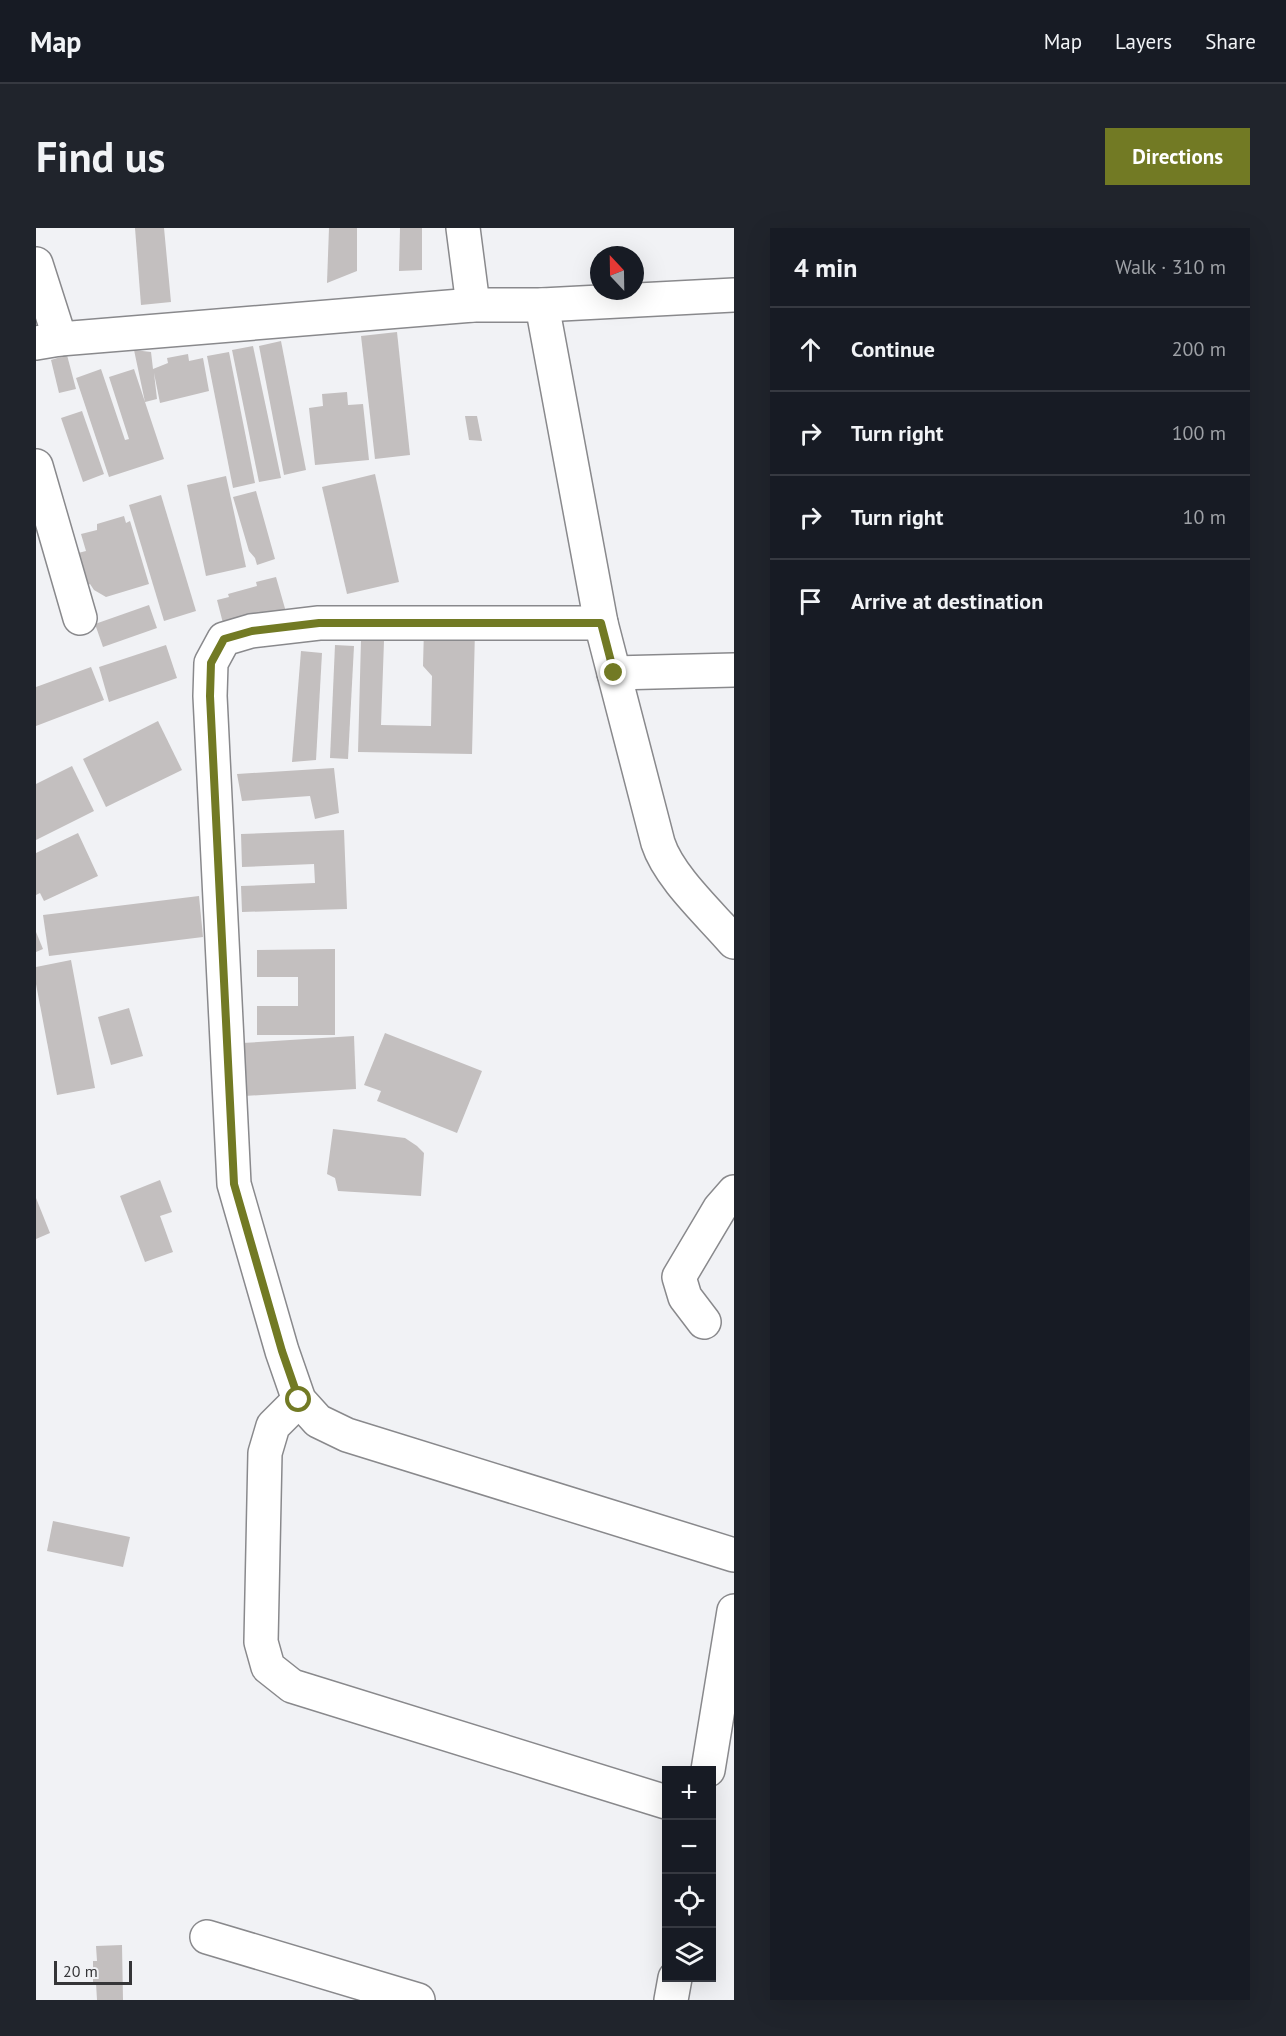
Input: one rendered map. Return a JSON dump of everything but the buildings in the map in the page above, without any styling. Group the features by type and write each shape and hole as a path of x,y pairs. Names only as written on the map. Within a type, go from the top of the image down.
{"street":[{"path":"463,228 473,305"},
{"path":"36,264 48,341 473,305 542,305 734,296"},
{"path":"542,305 601,623 662,857 734,942"},
{"path":"36,466 80,618"},
{"path":"601,623 319,623 252,631 224,639 211,663 210,696 234,1184 282,1351 299,1400 318,1421 347,1435 734,1555"},
{"path":"614,673 734,670"},
{"path":"704,1322 684,1297 679,1277 720,1208 734,1192"},
{"path":"299,1400 273,1426 265,1452 261,1642 268,1667 292,1686 662,1801"},
{"path":"709,1766 734,1611"},
{"path":"207,1937 356,1991 418,2000"},
{"path":"671,2000 674,1982"}],"route":[{"path":"299,1400 282,1351 234,1184 210,696 211,663 224,639 252,631 319,623 601,623 614,673"}]}
